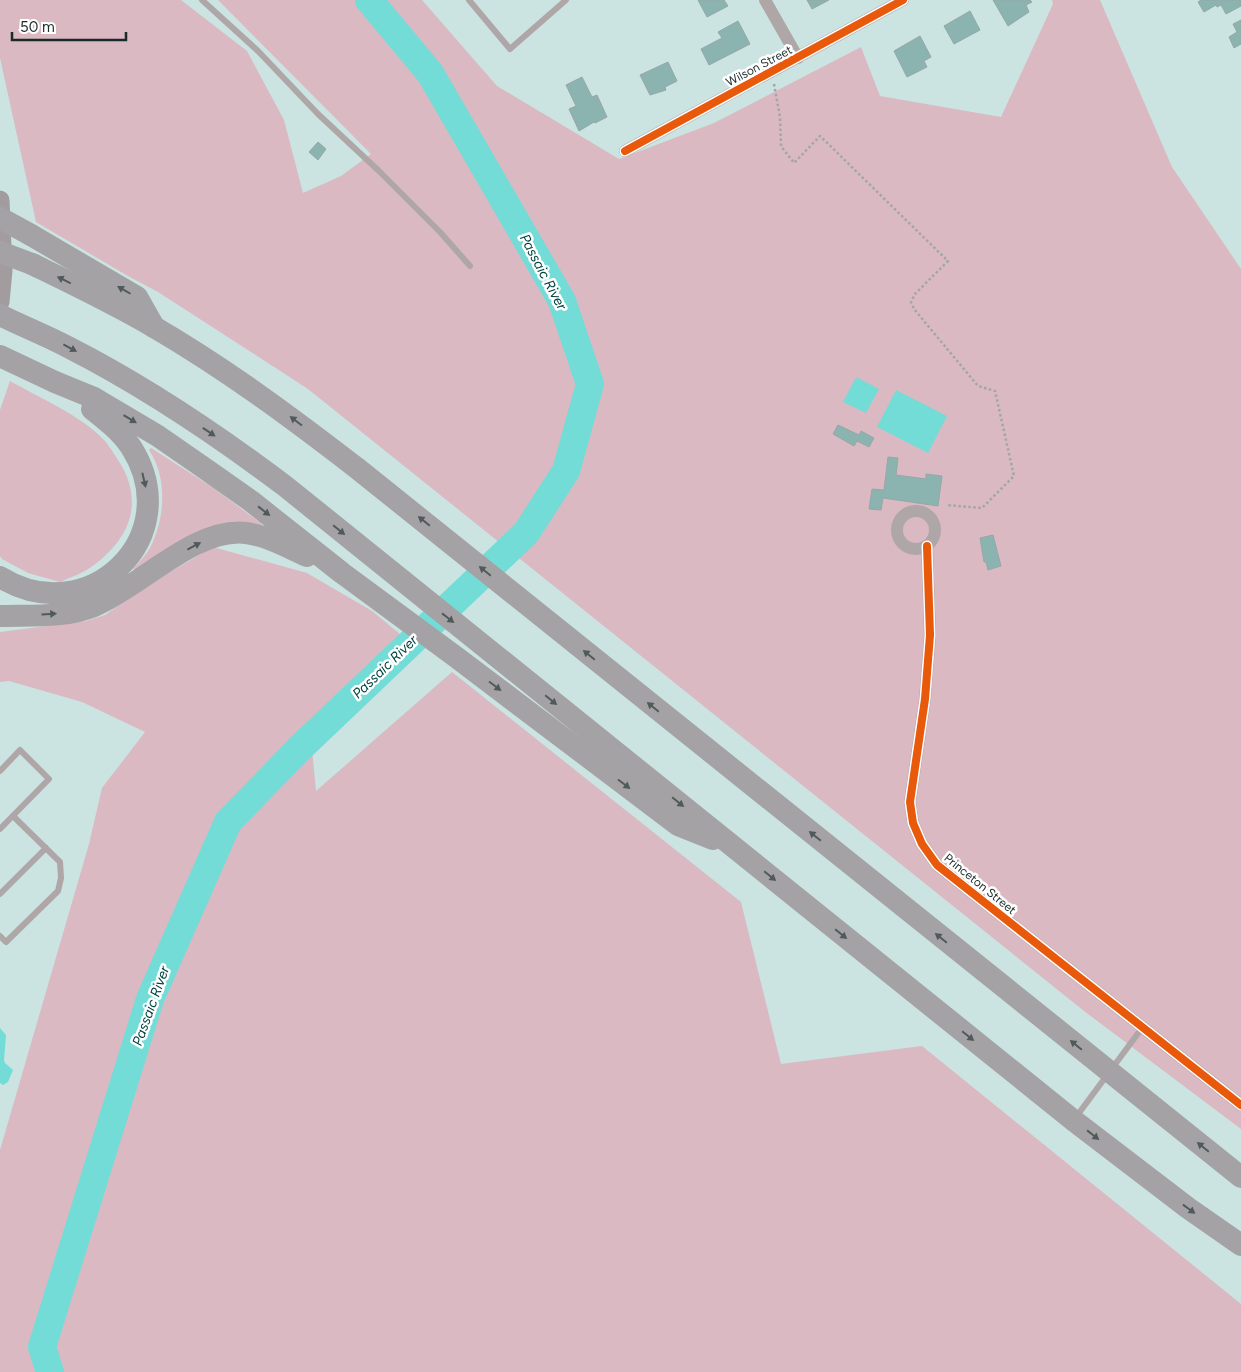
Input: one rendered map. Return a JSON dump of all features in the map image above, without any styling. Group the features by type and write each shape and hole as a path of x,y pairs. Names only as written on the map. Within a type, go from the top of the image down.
{"highway":[{"path":"0,218 137,297 154,327"},
{"path":"0,252 32,264 154,327 224,370 292,418 462,552 1241,1177"},
{"path":"0,315 65,345 111,370 233,448 285,486 1073,1120 1188,1208 1241,1245"},
{"path":"0,356 94,398 158,436 251,501 342,573 678,825 737,849"},
{"path":"0,577 22,588 41,593 63,594 83,589 106,577 122,564 133,551 143,530 147,504 146,483 138,460 130,446 116,429 55,382"},
{"path":"0,616 58,614 94,606 117,594 188,549 218,535 230,533 246,533 271,540 342,573"}],"main road":[{"path":"0,200 3,270 0,302"}],"street":[{"path":"765,0 798,58"},
{"name":"Wilson Street","path":"625,151 903,0"},
{"name":"Princeton Street","path":"927,546 930,634 925,699 910,802 913,823 919,837 937,865 1241,1105"}],"lane":[{"path":"202,0 258,51 318,114 379,171 440,232 470,266"},
{"path":"469,0 510,49 566,0"},
{"path":"0,771 20,750 48,779 0,829"},
{"path":"0,936 6,942 58,891 61,878 60,862 13,816"},
{"path":"0,894 46,848"},
{"path":"1073,1120 1142,1028"}],"path":[{"path":"769,74 776,87 781,146 794,163 820,136 948,261 915,294 911,302 914,309 978,386 995,391 1014,476 982,508 946,506"}],"shaded area":[{"path":"0,0 181,0 247,51 284,120 303,193 341,176 371,154 218,0 422,0 497,86 619,159 714,123 861,47 880,96 1001,117 1053,4 1052,0 1100,0 1172,167 1241,269 1241,1129 1084,1011 308,389 158,292 36,222 0,58"},
{"path":"10,381 71,414 94,430 112,450 124,470 130,485 131,514 126,528 118,541 108,553 90,568 60,582 28,573 2,559 0,556 0,410"},
{"path":"151,448 212,487 262,524 260,528 137,571 133,569 150,548 159,524 161,512 162,486 155,461 149,450"},
{"path":"213,547 307,573 372,611 401,635 310,728 316,791 452,672 741,902 781,1064 922,1046 1241,1304 1241,1372 0,1372 0,1150 89,844 102,788 145,732 82,702 9,681 0,682 0,632 86,621 105,615 146,586"}],"water":[{"path":"856,377 879,389 866,413 843,402"},
{"path":"896,390 947,416 928,453 877,427"},
{"path":"0,1028 6,1035 4,1060 13,1070 8,1082 3,1085 0,1083"}],"building":[{"path":"698,0 724,0 728,6 707,17"},
{"path":"807,0 829,0 812,9"},
{"path":"993,0 1030,0 1032,2 1026,5 1029,12 1008,26"},
{"path":"1201,0 1241,0 1241,6 1226,14 1221,5 1217,7 1216,5 1204,12 1198,2"},
{"path":"970,11 980,30 954,44 944,26"},
{"path":"1241,20 1241,44 1234,48 1229,37 1237,32 1233,24"},
{"path":"738,21 750,44 709,65 701,49 722,38 718,32"},
{"path":"920,36 931,57 924,61 927,67 907,77 894,51"},
{"path":"668,62 677,81 665,87 666,90 650,95 640,75"},
{"path":"582,77 592,97 597,95 607,117 579,131 569,109 576,106 566,85"},
{"path":"318,142 326,149 318,160 309,152"},
{"path":"838,425 859,435 861,431 874,438 869,447 857,441 854,446 833,434"},
{"path":"888,457 898,458 896,475 926,479 926,474 942,476 938,506 883,498 881,510 869,509 872,489 884,490"},
{"path":"993,535 1001,566 988,570 986,562 984,562 980,538"}],"waterway":[{"name":"Passaic River","path":"50,1372 42,1347 150,999 228,822 300,748 526,533 566,471 590,384 562,301 430,73 369,0"}],"cycle path":[{"path":"625,151 903,0"},
{"path":"927,546 930,635 925,699 910,802 913,823 922,844 937,865 1241,1105"}]}
